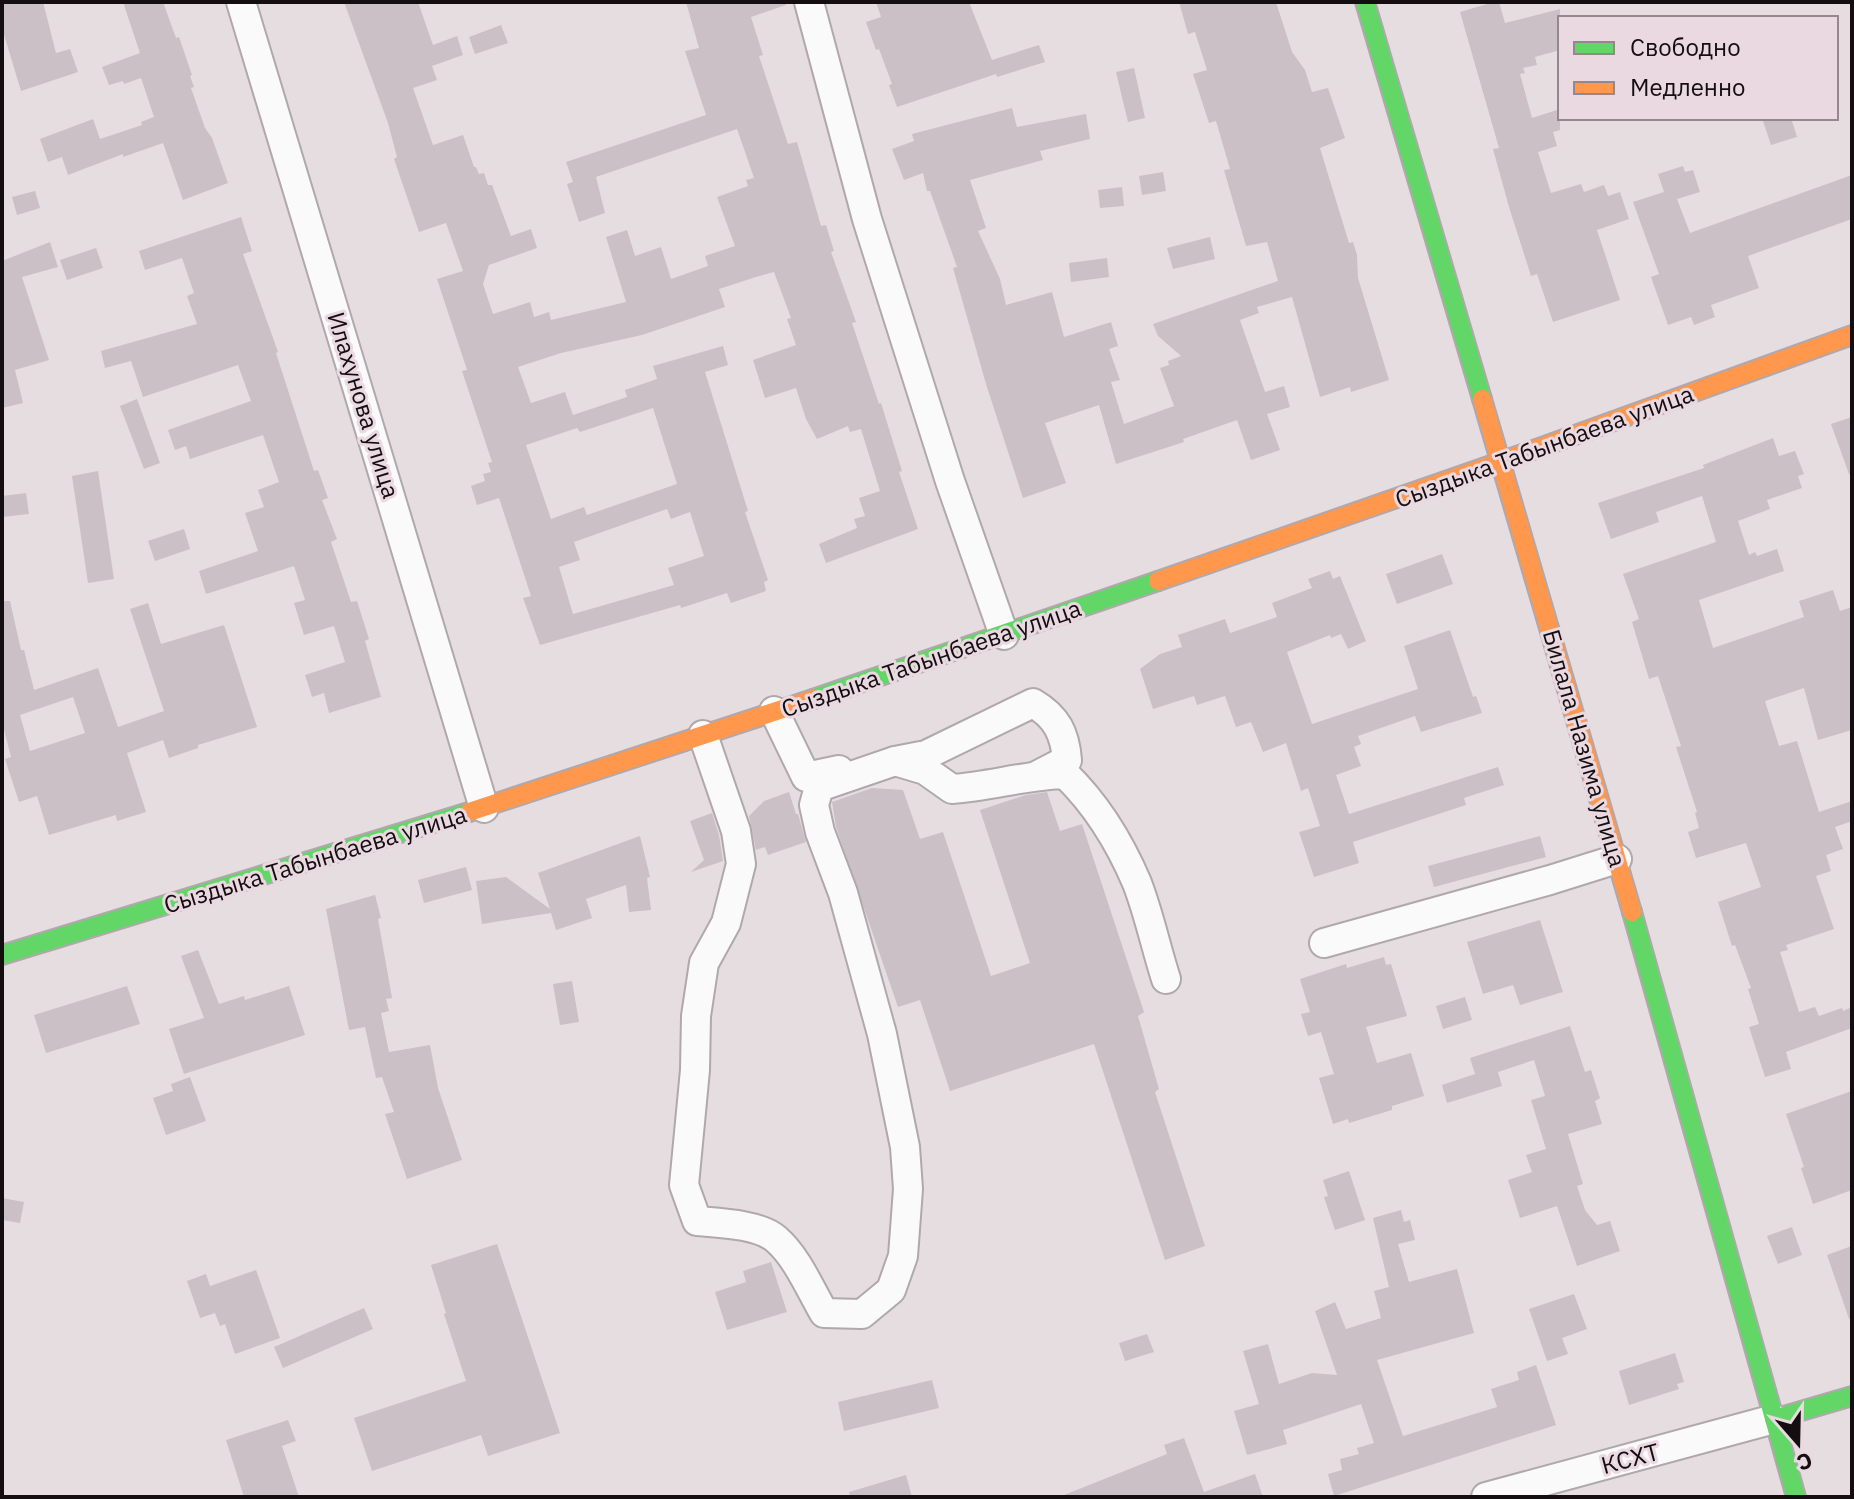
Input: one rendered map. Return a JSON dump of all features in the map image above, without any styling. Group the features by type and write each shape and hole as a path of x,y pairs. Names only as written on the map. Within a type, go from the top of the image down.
{"street":[{"name":"Илахунова улица","path":"241,2 484,808"},
{"path":"809,2 867,219 950,481 1004,635"},
{"name":"Билала Назима улица","path":"1365,2 1503,461 1796,1497"},
{"name":"Сыздыка Табынбаева улица","path":"2,955 484,808 1004,635 1852,335"},
{"path":"774,711 806,777 926,755 1033,703 1044,709 1065,736 1067,760 1038,775"},
{"path":"703,735 736,831 741,864 726,923 704,963 696,1016 695,1070 684,1185 697,1221 739,1225 775,1237 801,1272 824,1313 862,1314 891,1290 903,1256 908,1189 905,1147 882,1034 843,893 820,832 814,805 819,787 895,761 925,770 952,789 989,786 1038,775 1065,774 1086,794 1137,884 1166,979"},
{"path":"1324,943 1617,859"},
{"path":"1774,1419 1852,1396"},
{"name":"КСХТ","path":"1486,1497 1774,1419"}],"building":[{"path":"2,2 43,2 56,53 70,49 78,72 21,91 2,28"},
{"path":"123,2 163,2 176,38 179,37 192,75 194,87 191,88 228,183 183,200 163,143 68,175 62,157 48,162 40,139 93,119 100,139 142,125 141,122 154,117 141,78 109,85 102,67 140,53"},
{"path":"344,2 418,2 433,45 457,36 463,55 432,66 437,80 413,88 433,145 463,135 474,167 479,174 484,173 488,185 492,185 511,236 531,229 537,248 489,265 483,284 493,314 530,302 534,317 549,312 551,320 626,302 606,237 627,230 635,256 661,247 671,279 708,266 705,256 735,246 717,197 748,186 746,180 754,178 737,129 596,177 605,213 579,222 567,184 573,182 566,162 706,115 685,51 699,48 686,2 786,2 786,5 751,17 763,55 759,56 788,144 797,142 821,226 826,225 834,251 831,252 856,322 852,323 881,403 918,529 826,563 819,544 857,528 854,519 865,516 859,498 880,491 861,429 850,432 848,426 817,439 806,419 796,388 765,398 753,360 796,345 787,319 791,318 774,272 756,277 719,289 725,307 642,335 561,353 518,367 531,403 565,392 573,415 627,397 625,390 657,379 653,366 723,346 728,365 705,372 768,580 764,582 766,591 731,603 727,593 540,645 523,598 531,596 499,498 477,505 471,486 485,481 483,474 491,472 488,463 492,462 462,371 467,370 437,279 463,271 446,223 419,232 394,159 397,157 388,123","holes":["653,408 677,484 587,515 584,507 551,519 526,445 577,428 580,432","667,509 671,519 690,512 704,556 668,568 674,585 573,614 559,567 580,560 574,542"]},
{"path":"876,2 969,2 992,60 1039,45 1045,62 997,77 996,74 897,107 889,85 892,84 866,22 881,17"},
{"path":"1179,2 1276,2 1292,52 1305,70 1312,92 1328,88 1345,138 1320,148 1349,243 1353,242 1357,255 1358,278 1389,380 1351,392 1350,387 1320,397 1292,297 1257,307 1259,313 1240,320 1265,392 1284,386 1290,407 1267,414 1280,450 1251,460 1237,420 1183,439 1184,442 1116,464 1099,405 1045,423 1066,483 1023,498 986,384 953,268 957,267 930,191 927,191 923,173 904,180 892,149 914,141 912,134 1012,108 1017,127 1086,114 1090,139 1040,151 1043,160 970,180 986,228 978,231 1000,279 1006,305 1052,292 1064,337 1111,322 1118,346 1109,349 1120,380 1111,382 1124,424 1174,406 1160,368 1181,356 1158,336 1153,324 1278,281 1267,242 1246,246 1224,170 1230,169 1216,121 1209,123 1193,74 1207,70 1195,32 1188,34"},
{"path":"1499,2 1505,23 1560,9 1558,51 1535,57 1537,65 1523,68 1525,73 1520,74 1532,118 1558,110 1560,130 1553,132 1557,146 1538,152 1551,193 1581,184 1584,192 1604,185 1608,196 1620,192 1629,219 1597,230 1620,300 1553,322 1537,274 1531,276 1509,207 1493,149 1499,148 1460,12"},
{"path":"501,25 508,43 475,54 469,37"},
{"path":"1134,68 1145,118 1128,122 1116,72"},
{"path":"1763,120 1792,120 1797,137 1771,145"},
{"path":"1683,166 1685,172 1693,170 1700,192 1677,199 1690,233 1852,175 1852,219 1748,256 1759,288 1711,305 1715,317 1694,325 1691,317 1668,325 1651,277 1659,274 1633,202 1664,192 1658,174"},
{"path":"1163,172 1166,191 1142,195 1139,176"},
{"path":"1122,187 1124,206 1100,208 1098,190"},
{"path":"35,191 40,208 17,215 12,197"},
{"path":"241,217 252,251 243,254 278,352 314,471 318,470 328,498 322,500 337,539 331,542 351,602 357,601 369,639 365,641 381,697 329,713 324,693 312,697 305,675 345,662 334,626 304,635 294,603 305,600 294,566 206,594 199,571 258,551 245,513 264,507 258,490 279,482 263,435 190,459 186,446 175,450 168,430 251,401 238,365 143,397 131,361 105,368 101,351 197,324 187,296 194,293 182,258 145,270 139,251"},
{"path":"1210,237 1215,259 1173,269 1167,248"},
{"path":"50,242 58,267 22,277 49,360 15,370 23,403 2,408 2,261"},
{"path":"96,248 103,268 67,280 60,260"},
{"path":"1107,258 1109,277 1071,282 1069,263"},
{"path":"137,399 160,463 144,469 120,406"},
{"path":"1852,417 1852,474 1849,474 1831,424"},
{"path":"1773,438 1779,456 1795,451 1804,474 1798,476 1802,488 1767,500 1770,509 1738,521 1749,555 1755,552 1757,556 1777,549 1784,571 1699,600 1713,648 1804,617 1799,601 1833,590 1840,611 1852,607 1852,730 1818,740 1804,688 1765,701 1779,746 1797,741 1819,812 1852,801 1852,821 1835,827 1843,849 1826,855 1831,871 1816,876 1834,929 1786,945 1788,950 1780,952 1799,1012 1815,1007 1819,1016 1852,1007 1852,1028 1786,1052 1791,1069 1765,1077 1749,1027 1759,1024 1748,989 1751,988 1735,945 1732,946 1718,902 1761,887 1746,843 1696,858 1688,832 1699,828 1697,812 1676,747 1681,746 1658,676 1649,679 1632,622 1639,619 1623,574 1716,542 1702,496 1656,512 1659,522 1611,539 1598,503 1704,468 1703,465"},
{"path":"98,471 114,579 88,583 72,476"},
{"path":"26,493 29,514 2,517 2,496"},
{"path":"184,529 190,549 155,561 148,541"},
{"path":"1442,554 1453,584 1397,604 1386,574"},
{"path":"1330,571 1333,579 1340,576 1366,641 1348,649 1341,634 1331,638 1330,635 1287,652 1312,724 1418,689 1404,646 1450,630 1473,697 1476,696 1482,713 1421,732 1415,716 1358,736 1361,744 1354,747 1361,766 1336,775 1349,814 1498,767 1504,785 1464,798 1466,805 1353,842 1359,863 1314,877 1299,832 1320,826 1308,788 1301,791 1286,743 1263,752 1251,722 1236,727 1225,696 1197,705 1194,696 1153,709 1140,669 1160,654 1182,647 1178,635 1225,619 1230,633 1277,617 1272,603 1312,588 1308,579"},
{"path":"2,601 10,601 34,690 98,668 118,727 164,711 130,609 148,603 161,644 224,625 257,727 198,745 198,748 169,758 163,740 127,753 146,812 117,821 116,815 49,835 37,796 19,802 5,759 11,757 2,721","holes":["73,697 85,733 30,751 20,715"]},
{"path":"872,788 903,790 920,839 943,832 991,976 1030,963 980,810 1026,795 1047,792 1060,831 1082,824 1144,1012 1138,1016 1159,1089 1155,1092 1205,1246 1165,1260 1094,1044 950,1091 920,1000 898,1007 836,827 832,802"},
{"path":"789,792 806,842 768,855 765,847 756,850 749,816 764,801"},
{"path":"712,813 723,861 691,872 704,860 690,821"},
{"path":"640,836 650,877 647,878 651,910 629,912 626,885 586,899 592,918 556,930 551,913 482,924 476,881 506,877 550,909 538,873"},
{"path":"1540,836 1546,857 1434,887 1428,866"},
{"path":"466,867 472,890 424,903 418,880"},
{"path":"375,895 392,998 386,999 389,1011 381,1013 389,1052 430,1045 438,1088 462,1160 407,1179 385,1114 394,1112 382,1077 376,1078 365,1027 349,1030 326,909"},
{"path":"1540,920 1563,992 1520,1005 1513,985 1483,994 1467,942"},
{"path":"198,950 219,1004 244,996 245,1000 289,986 305,1035 184,1074 169,1029 204,1018 181,956"},
{"path":"1384,957 1386,965 1391,964 1407,1016 1366,1027 1377,1063 1411,1053 1424,1096 1392,1106 1392,1110 1349,1123 1348,1119 1333,1124 1319,1078 1334,1074 1321,1032 1308,1036 1301,1014 1310,1012 1300,979 1346,964 1347,968"},
{"path":"572,981 579,1022 560,1025 553,984"},
{"path":"127,986 140,1024 46,1053 34,1015"},
{"path":"1465,997 1472,1020 1443,1029 1436,1006"},
{"path":"1570,1026 1585,1072 1591,1070 1600,1098 1595,1101 1602,1124 1568,1134 1583,1184 1577,1186 1585,1210 1597,1225 1610,1221 1620,1251 1577,1266 1557,1206 1520,1218 1508,1180 1532,1172 1526,1155 1546,1149 1531,1100 1545,1096 1534,1060 1498,1072 1502,1086 1447,1103 1442,1085 1475,1074 1470,1058"},
{"path":"190,1077 206,1121 166,1135 153,1098 173,1091 171,1084"},
{"path":"1852,1091 1852,1190 1813,1204 1786,1114"},
{"path":"1349,1171 1365,1220 1335,1230 1324,1197 1328,1196 1323,1180"},
{"path":"2,1198 24,1202 20,1223 2,1220"},
{"path":"1401,1210 1404,1222 1410,1220 1415,1240 1398,1244 1409,1282 1457,1269 1474,1333 1377,1360 1403,1436 1497,1407 1491,1389 1519,1380 1517,1372 1536,1365 1556,1425 1334,1496 1328,1474 1342,1470 1340,1459 1359,1454 1357,1448 1374,1443 1361,1404 1283,1430 1287,1444 1247,1455 1234,1411 1259,1404 1243,1351 1268,1344 1279,1384 1312,1373 1337,1375 1315,1311 1335,1302 1346,1329 1381,1318 1374,1291 1389,1287 1373,1218"},
{"path":"1792,1227 1802,1255 1778,1264 1767,1236"},
{"path":"497,1244 560,1433 488,1456 481,1435 372,1471 354,1418 466,1381 431,1265"},
{"path":"1852,1246 1852,1318 1849,1319 1827,1255"},
{"path":"771,1262 787,1312 727,1330 715,1292 746,1282 743,1271"},
{"path":"256,1270 280,1338 235,1354 225,1324 220,1326 215,1313 200,1318 187,1281 206,1274 210,1286"},
{"path":"1574,1294 1587,1329 1562,1338 1568,1354 1547,1361 1529,1309"},
{"path":"364,1308 373,1329 283,1368 274,1347"},
{"path":"1147,1334 1154,1352 1125,1361 1119,1343"},
{"path":"1675,1353 1684,1382 1677,1384 1679,1389 1629,1405 1619,1371"},
{"path":"932,1380 939,1408 844,1431 838,1402"},
{"path":"288,1420 296,1441 282,1446 299,1497 244,1497 226,1440"},
{"path":"1184,1438 1204,1492 1255,1474 1263,1497 1059,1497 1167,1454 1164,1445"},
{"path":"906,1475 912,1497 850,1497 849,1492"}],"traffic: fast":[{"path":"1365,2 1482,399"},
{"path":"813,699 1158,581"},
{"path":"2,955 469,812"},
{"path":"1632,912 1796,1497"},
{"path":"1774,1419 1852,1396"}],"traffic: slow":[{"path":"1158,581 1852,335"},
{"path":"1482,399 1632,912"},
{"path":"469,812 813,699"}]}
